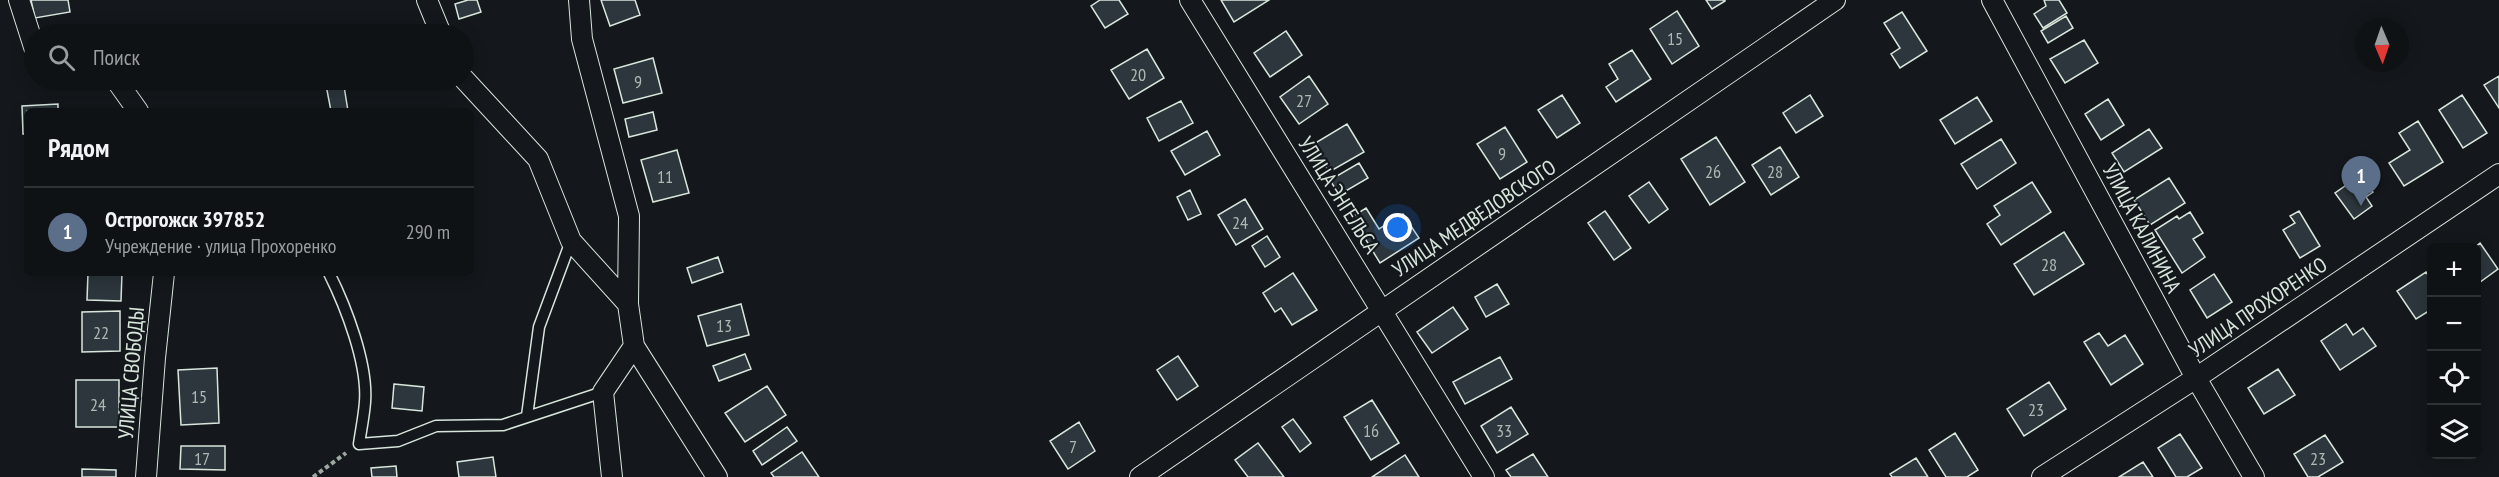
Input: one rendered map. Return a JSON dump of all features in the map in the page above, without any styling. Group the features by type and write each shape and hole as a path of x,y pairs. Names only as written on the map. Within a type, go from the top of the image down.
{"street":[{"path":"19,0 27,24"},
{"path":"427,0 437,24"},
{"path":"579,0 582,39 629,216 628,304 634,346 717,477"},
{"name":"УЛИЦА ЭНГЕЛЬСА","path":"1190,0 1484,477"},
{"name":"УЛИЦА МЕДВЕДОВСКОГО","path":"1140,477 1835,0"},
{"name":"УЛИЦА КАЛИНИНА","path":"1992,0 2196,378 2254,477"},
{"path":"123,90 136,108"},
{"path":"474,90 537,159 571,241 628,304"},
{"name":"УЛИЦА ПРОХОРЕНКО","path":"2042,477 2196,378 2499,174"},
{"name":"УЛИЦА СВОБОДЫ","path":"146,477 164,276"},
{"path":"612,477 603,392 634,346"}],"lane":[{"path":"527,416 539,327 571,241"},
{"path":"330,276 348,312 361,363 366,400 359,444 398,441 436,426 503,425 603,392"}],"path":[{"path":"313,477 359,444"}],"building":[{"path":"31,0 68,0 70,12 35,18"},
{"path":"477,0 481,12 459,19 455,4"},
{"path":"601,0 635,0 640,15 610,26"},
{"path":"1100,0 1119,0 1128,14 1105,28 1091,6"},
{"path":"1221,0 1269,0 1234,22"},
{"path":"1706,0 1725,0 1725,1 1712,9"},
{"path":"2044,0 2059,0 2067,13 2043,28 2034,14 2046,6"},
{"path":"1677,11 1699,46 1672,64 1650,29"},
{"path":"1902,12 1927,51 1900,68 1891,54 1900,48 1884,23"},
{"path":"2066,16 2073,28 2048,43 2041,31"},
{"path":"1286,31 1302,55 1270,77 1254,53"},
{"path":"2084,40 2098,63 2065,83 2050,59"},
{"path":"1147,49 1164,78 1129,99 1111,70"},
{"path":"1632,50 1651,79 1616,102 1606,87 1618,79 1609,64"},
{"path":"653,58 662,93 623,103 614,69"},
{"path":"1309,76 1328,104 1299,124 1280,97"},
{"path":"2499,76 2499,108 2484,85"},
{"path":"327,90 345,90 348,108 330,108"},
{"path":"1562,95 1580,123 1557,138 1538,110"},
{"path":"1810,95 1823,116 1796,133 1783,113"},
{"path":"2462,95 2487,133 2463,148 2439,110"},
{"path":"1977,97 1992,121 1955,144 1940,120"},
{"path":"2108,99 2124,125 2101,140 2085,114"},
{"path":"1181,101 1193,123 1159,141 1147,118"},
{"path":"58,104 58,108 24,108 23,134 22,106"},
{"path":"653,112 657,130 629,137 625,119"},
{"path":"2418,121 2443,162 2404,186 2389,163 2410,150 2399,133"},
{"path":"1347,124 1364,152 1329,172 1312,145"},
{"path":"1505,127 1527,162 1500,179 1477,144"},
{"path":"2149,129 2162,148 2124,172 2112,153"},
{"path":"1207,131 1220,155 1185,175 1171,151"},
{"path":"1716,137 1745,182 1710,205 1681,159"},
{"path":"2001,139 2016,163 1977,189 1961,164"},
{"path":"1780,147 1799,177 1771,195 1752,165"},
{"path":"677,150 689,193 653,202 641,160"},
{"path":"1359,163 1368,178 1339,195 1330,180"},
{"path":"2361,175 2373,192 2366,197 2372,206 2354,219 2335,193"},
{"path":"2169,178 2185,203 2150,225 2134,200"},
{"path":"1649,182 1668,209 1649,223 1629,196"},
{"path":"2032,182 2051,212 2001,245 1987,224 2000,215 1994,206"},
{"path":"1190,190 1201,214 1188,220 1177,197"},
{"path":"1245,199 1263,229 1236,245 1218,215"},
{"path":"1366,208 1379,229 1403,214 1419,238 1380,263 1352,217"},
{"path":"1605,211 1631,248 1614,260 1588,223"},
{"path":"2299,211 2320,246 2300,258 2283,230 2295,223 2290,216"},
{"path":"2190,212 2203,233 2193,239 2205,257 2182,273 2155,230 2177,216 2179,219"},
{"path":"2064,232 2084,264 2034,295 2014,264"},
{"path":"1267,236 1280,257 1265,267 1252,246"},
{"path":"2481,244 2498,269 2481,281"},
{"path":"718,257 723,272 692,283 687,268"},
{"path":"2426,272 2427,312 2416,319 2397,291"},
{"path":"1293,273 1317,310 1292,325 1281,308 1275,312 1263,293"},
{"path":"2214,274 2232,302 2207,318 2190,290"},
{"path":"88,276 122,276 121,301 87,300"},
{"path":"1497,284 1509,304 1486,317 1475,297"},
{"path":"741,304 749,335 707,346 698,316"},
{"path":"1453,307 1468,329 1432,353 1417,332"},
{"path":"120,311 120,351 82,352 82,312"},
{"path":"2346,324 2353,335 2363,328 2376,346 2340,370 2321,341"},
{"path":"2099,333 2108,346 2125,335 2143,364 2111,385 2084,342"},
{"path":"745,354 751,369 719,381 713,366"},
{"path":"1178,356 1198,386 1177,400 1157,370"},
{"path":"1500,357 1512,379 1465,404 1453,382"},
{"path":"217,368 219,423 181,425 178,370"},
{"path":"2278,369 2295,395 2264,414 2248,388"},
{"path":"76,380 119,380 119,427 76,427"},
{"path":"2049,382 2066,409 2024,436 2007,409"},
{"path":"394,384 424,387 422,411 392,408"},
{"path":"767,386 786,415 745,442 725,413"},
{"path":"1372,400 1399,443 1371,460 1344,417"},
{"path":"1511,407 1528,434 1497,453 1481,426"},
{"path":"1293,419 1311,443 1300,452 1282,427"},
{"path":"1079,422 1095,451 1068,469 1050,441"},
{"path":"787,427 797,441 762,465 753,451"},
{"path":"1955,433 1978,470 1967,477 1946,477 1929,450"},
{"path":"2180,434 2202,468 2187,477 2176,477 2158,448"},
{"path":"2325,435 2343,462 2318,477 2308,477 2294,454"},
{"path":"1258,443 1284,477 1248,477 1235,460"},
{"path":"181,446 225,446 225,470 180,469"},
{"path":"802,452 819,477 774,477 771,473"},
{"path":"1533,454 1548,477 1511,477 1506,470"},
{"path":"1405,455 1419,477 1372,477"},
{"path":"493,457 496,477 459,477 457,462"},
{"path":"1916,458 1928,477 1892,477 1890,474"},
{"path":"2143,462 2153,477 2119,477"},
{"path":"396,466 397,477 372,477 371,468"},
{"path":"82,469 116,470 116,477 82,477"}],"place":[{"name":"Острогожск 397852","path":"2361,206"}]}
